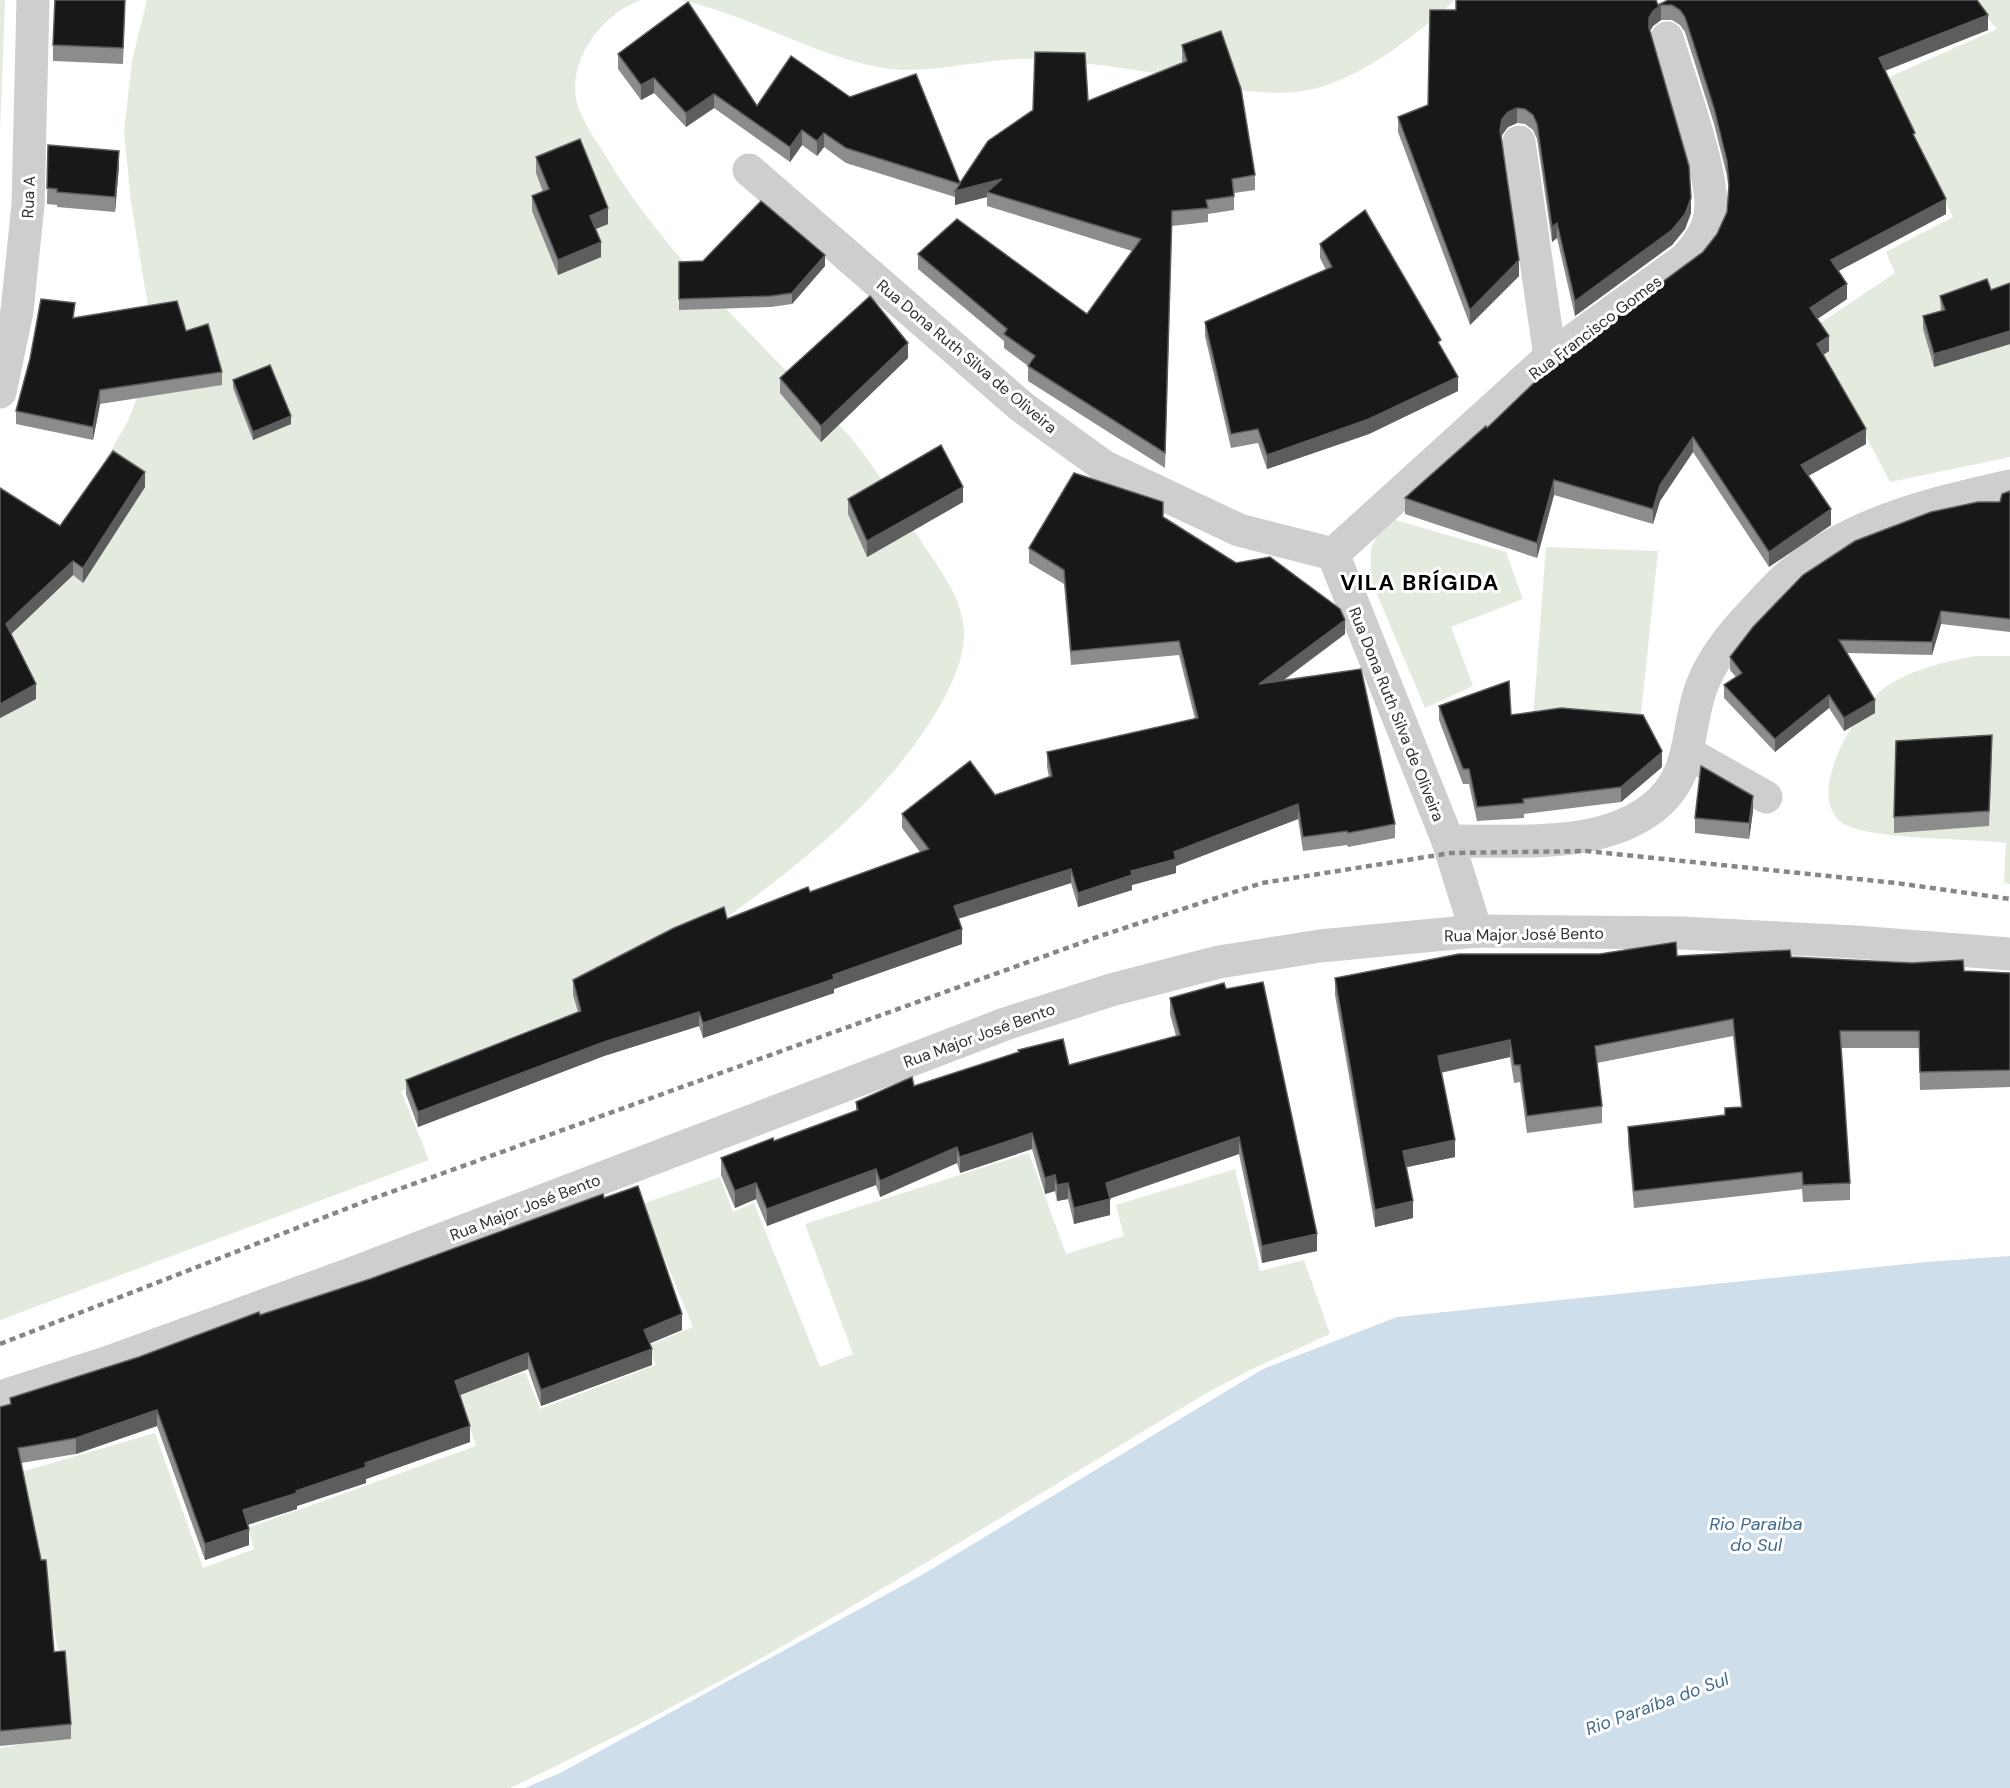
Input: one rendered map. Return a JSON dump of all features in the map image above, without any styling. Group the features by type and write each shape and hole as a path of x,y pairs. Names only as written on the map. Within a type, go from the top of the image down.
{"street":[{"name":"Rua A","path":"0,392 17,311 28,205 33,0"},
{"name":"Rua Francisco Gomes","path":"1333,554 1550,357 1684,259 1699,242 1708,223 1711,204 1709,183 1667,38"},
{"path":"1519,142 1550,357"},
{"name":"Rua Dona Ruth Silva de Oliveira","path":"749,170 1022,407 1105,467 1239,530 1333,554 1448,841 1476,932"},
{"path":"1448,841 1555,839 1612,828 1649,811 1671,790 1688,753 1698,697 1715,659 1751,614 1795,570 1857,531 1889,518 1935,503 2010,486"},
{"path":"1688,753 1766,797"},
{"name":"Rua Major José Bento","path":"0,1397 106,1363 315,1287 1005,1024 1111,990 1219,962 1320,946 1476,932 1682,933 1856,942 2010,954"}],"shaded area":[{"path":"0,0 5,0 0,132"},
{"path":"147,0 641,0 627,6 601,27 582,55 575,87 577,103 583,118 631,195 686,265 716,299 841,427 873,467 954,595 962,618 963,650 950,687 941,704 900,764 852,816 798,863 675,955 583,1013 521,1044 401,1091 429,1160 0,1320 0,609 83,499 128,421 140,390 148,307 131,202 124,132 132,61"},
{"path":"681,0 1455,0 1395,48 1345,78 1308,90 1269,93 1119,68 1049,60 1013,59 916,70 878,67 828,53 731,15"},
{"path":"1973,0 2010,0 2010,457 1890,482 1810,330 1895,273 1886,252 1953,217 1885,79 1997,29"},
{"path":"1385,517 1506,552 1523,599 1451,627 1473,686 1425,708 1371,580 1371,549"},
{"path":"1546,547 1658,551 1640,724 1533,719"},
{"path":"1976,656 2010,656 2010,884 2004,883 2006,843 1897,836 1857,829 1844,824 1832,811 1828,793 1831,773 1839,751 1864,710 1878,694 1900,678 1921,669"},
{"path":"1029,1153 1066,1254 1124,1236 1116,1205 1235,1169 1260,1271 1304,1260 1330,1334 1252,1369 1205,1394 949,1549 776,1650 689,1698 510,1788 0,1788 0,1748 71,1735 57,1645 21,1472 155,1433 203,1568 254,1549 248,1528 476,1446 459,1395 525,1372 540,1409 656,1365 648,1346 693,1327 642,1204 720,1177 733,1212 754,1203 820,1367 853,1354 805,1224"}],"water":[{"name":"Rio Paraiba do Sul","path":"2010,1256 2010,1788 525,1788 560,1773 920,1576 1263,1369 1397,1317 1926,1262"}],"building":[{"path":"55,0 125,0 123,48 53,45"},
{"path":"1456,0 1656,0 1658,5 1668,0 1977,0 1988,15 1879,58 1915,133 1913,134 1946,199 1831,260 1847,284 1810,308 1829,336 1817,344 1866,429 1801,465 1831,509 1769,552 1693,437 1660,485 1653,509 1554,480 1537,543 1405,498 1486,426 1487,428 1562,356 1703,252 1717,234 1727,212 1729,185 1727,161 1714,108 1685,17 1672,5 1661,5 1653,11 1649,18 1649,28 1689,166 1691,198 1685,214 1672,230 1575,301 1557,223 1552,227 1537,124 1533,115 1525,109 1517,108 1508,112 1502,119 1500,130 1519,260 1470,310 1398,117 1428,105 1430,10 1456,10"},
{"path":"688,2 757,106 791,56 850,97 916,74 960,183 988,141 1033,110 1035,52 1085,53 1088,101 1187,61 1182,45 1221,31 1241,89 1255,175 1232,179 1234,196 1206,200 1208,208 1172,211 1165,453 1028,366 1035,356 1004,334 1007,329 918,254 957,219 1087,314 1141,239 987,192 1002,179 955,191 960,184 846,148 824,133 817,141 802,130 790,147 714,94 686,113 654,78 641,85 618,54"},
{"path":"580,139 608,208 590,216 601,242 558,260 532,196 549,189 536,157"},
{"path":"48,145 119,151 115,197 57,192 57,189 47,188"},
{"path":"761,201 825,255 792,293 771,296 679,299 679,262 703,261"},
{"path":"1365,210 1441,340 1438,342 1458,377 1369,419 1267,455 1258,429 1231,434 1205,322 1332,267 1320,244"},
{"path":"1987,279 1991,290 2010,283 2010,331 1934,354 1923,316 1945,310 1940,296"},
{"path":"870,296 908,343 821,426 780,378"},
{"path":"41,299 75,303 73,318 177,301 186,331 208,324 222,372 100,390 93,427 16,411 30,359"},
{"path":"270,365 291,416 253,432 233,380"},
{"path":"941,445 963,487 867,541 848,499"},
{"path":"113,451 145,472 83,568 73,561 6,624 36,684 0,704 0,488 60,526"},
{"path":"1074,473 1163,502 1163,517 1236,563 1270,557 1340,609 1345,620 1259,684 1361,669 1395,824 1348,833 1347,831 1303,837 1298,804 1174,852 1176,859 1131,871 1132,875 1078,893 1071,869 954,906 962,929 833,975 834,979 703,1023 699,1012 604,1042 418,1112 406,1080 581,1011 573,980 674,928 724,907 727,919 808,887 810,892 929,849 902,814 970,761 995,795 1052,776 1047,752 1198,718 1179,641 1071,651 1064,570 1029,548"},
{"path":"2010,491 2010,619 1941,611 1932,642 1839,640 1875,700 1844,718 1829,695 1775,739 1724,685 1742,673 1730,657 1753,627 1803,575 1855,541 1931,512 1978,502 2000,502 2002,494"},
{"path":"1509,681 1511,715 1561,708 1643,715 1662,751 1621,787 1523,799 1524,803 1477,807 1469,769 1463,769 1439,706"},
{"path":"1992,735 1989,811 1894,817 1896,741"},
{"path":"1701,766 1753,796 1749,823 1695,818"},
{"path":"1676,942 1677,956 1790,950 1791,957 1912,963 1963,960 1964,971 2010,973 2010,1070 1920,1072 1919,1031 1840,1031 1850,1183 1803,1185 1802,1172 1634,1191 1628,1127 1725,1115 1725,1108 1742,1107 1733,1019 1595,1046 1602,1106 1527,1116 1520,1065 1514,1065 1510,1040 1438,1056 1455,1140 1403,1151 1413,1201 1375,1210 1335,978 1459,954 1600,954"},
{"path":"1263,982 1317,1234 1262,1246 1239,1137 1106,1183 1110,1199 1074,1208 1068,1183 1057,1185 1055,1175 1045,1178 1032,1133 960,1157 957,1147 880,1181 876,1169 767,1209 756,1183 735,1191 721,1158 858,1110 856,1102 912,1077 914,1086 1019,1052 1018,1050 1063,1039 1069,1065 1180,1035 1170,998 1224,983 1226,989"},
{"path":"638,1186 682,1314 644,1330 652,1349 541,1390 528,1353 455,1381 470,1426 365,1463 366,1467 296,1491 297,1493 243,1510 249,1529 205,1544 157,1410 76,1438 18,1448 41,1560 46,1560 54,1652 65,1651 71,1724 0,1731 0,1407 11,1404 10,1398 139,1357 259,1312 260,1315 370,1279 603,1194 604,1198"}],"railway":[{"path":"0,1344 366,1201 1103,935 1262,883 1451,853 1586,851 1896,883 2010,899"}],"district":[{"name":"VILA BRÍGIDA","path":"1420,582"}],"water label":[{"name":"Rio Paraíba do Sul","path":"1657,1704"}]}
